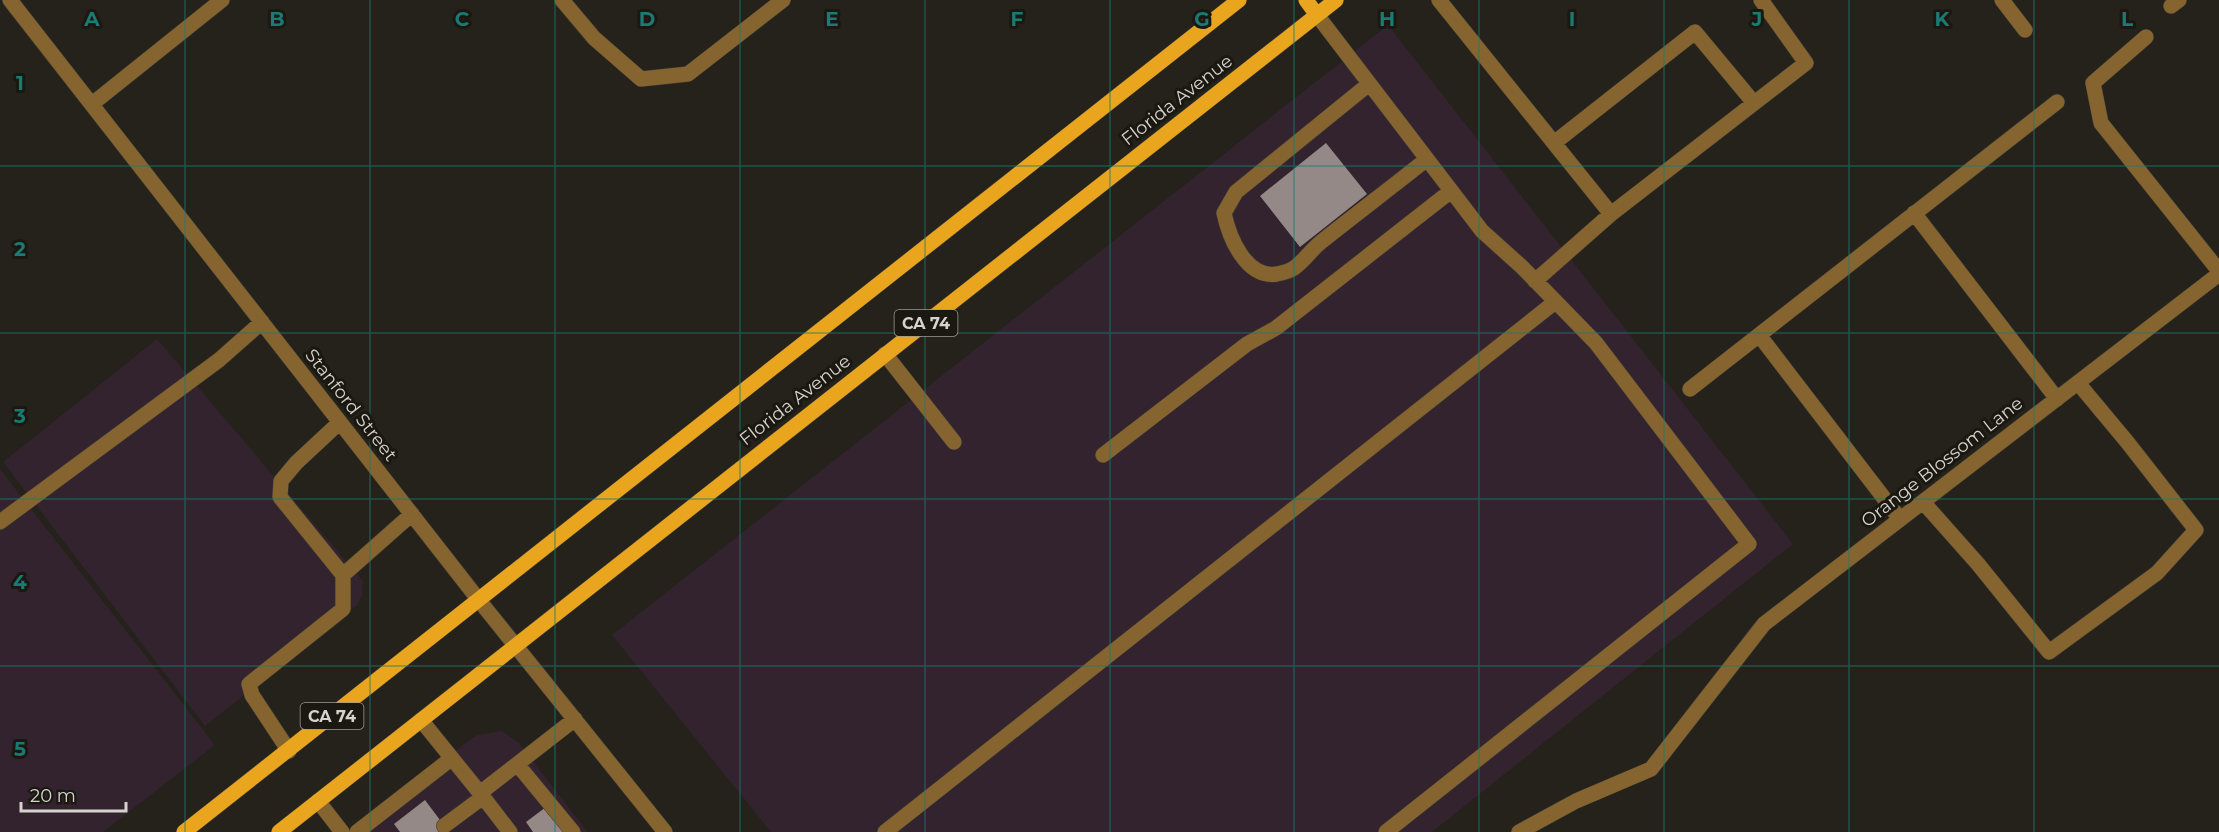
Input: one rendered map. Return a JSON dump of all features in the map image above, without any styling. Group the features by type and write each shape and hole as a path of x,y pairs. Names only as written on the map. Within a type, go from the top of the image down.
{"main road":[{"name":"CA 74","path":"184,832 1239,0"},
{"path":"1306,0 1317,15"},
{"name":"Florida Avenue","path":"279,832 1336,0"}],"street":[{"name":"Stanford Street","path":"10,0 478,599 575,719 657,829"},
{"path":"92,104 222,0"},
{"path":"562,0 594,38 641,79 688,74 783,0"},
{"path":"1438,0 1611,214"},
{"path":"1535,281 1611,214 1806,63 1761,0"},
{"path":"2002,0 2025,30"},
{"path":"1317,15 1482,231 1596,343 1749,544 1386,832"},
{"path":"1554,143 1695,32 1754,103"},
{"path":"2146,37 2093,83 2101,123 2219,273"},
{"path":"1369,84 1236,192 1224,213 1228,230 1238,251 1251,266 1263,274 1292,270 1318,244 1427,159"},
{"path":"1690,389 2057,102"},
{"path":"1103,455 1248,344 1276,328 1451,191"},
{"path":"1914,213 2057,399"},
{"name":"Orange Blossom Lane","path":"1519,832 1576,801 1651,770 1764,624 2219,273"},
{"path":"885,832 1556,302"},
{"path":"0,522 219,360 262,322"},
{"path":"1759,335 1900,519"},
{"path":"885,354 954,442"},
{"path":"1923,502 1978,564 2049,652 2157,573 2196,530 2078,383"},
{"path":"289,751 252,694 249,684 343,609 344,574 280,497 281,481 296,463 340,422"},
{"path":"344,574 412,514"},
{"path":"444,826 517,764 575,719"},
{"path":"421,720 510,832"},
{"path":"357,832 452,758"},
{"path":"517,764 573,832"},
{"path":"318,801 342,832"}],"shaded area":[{"path":"1388,25 1793,544 1432,832 771,832 612,635"},
{"path":"157,339 363,581 362,596 357,605 205,726 3,462"},
{"path":"0,469 215,745 103,832 0,832"},
{"path":"502,731 518,742 588,832 353,832 472,738"}],"building":[{"path":"1326,143 1367,194 1300,247 1260,196"},
{"path":"425,800 449,832 400,832 394,824"},
{"path":"546,807 564,832 533,832 526,822"}]}
